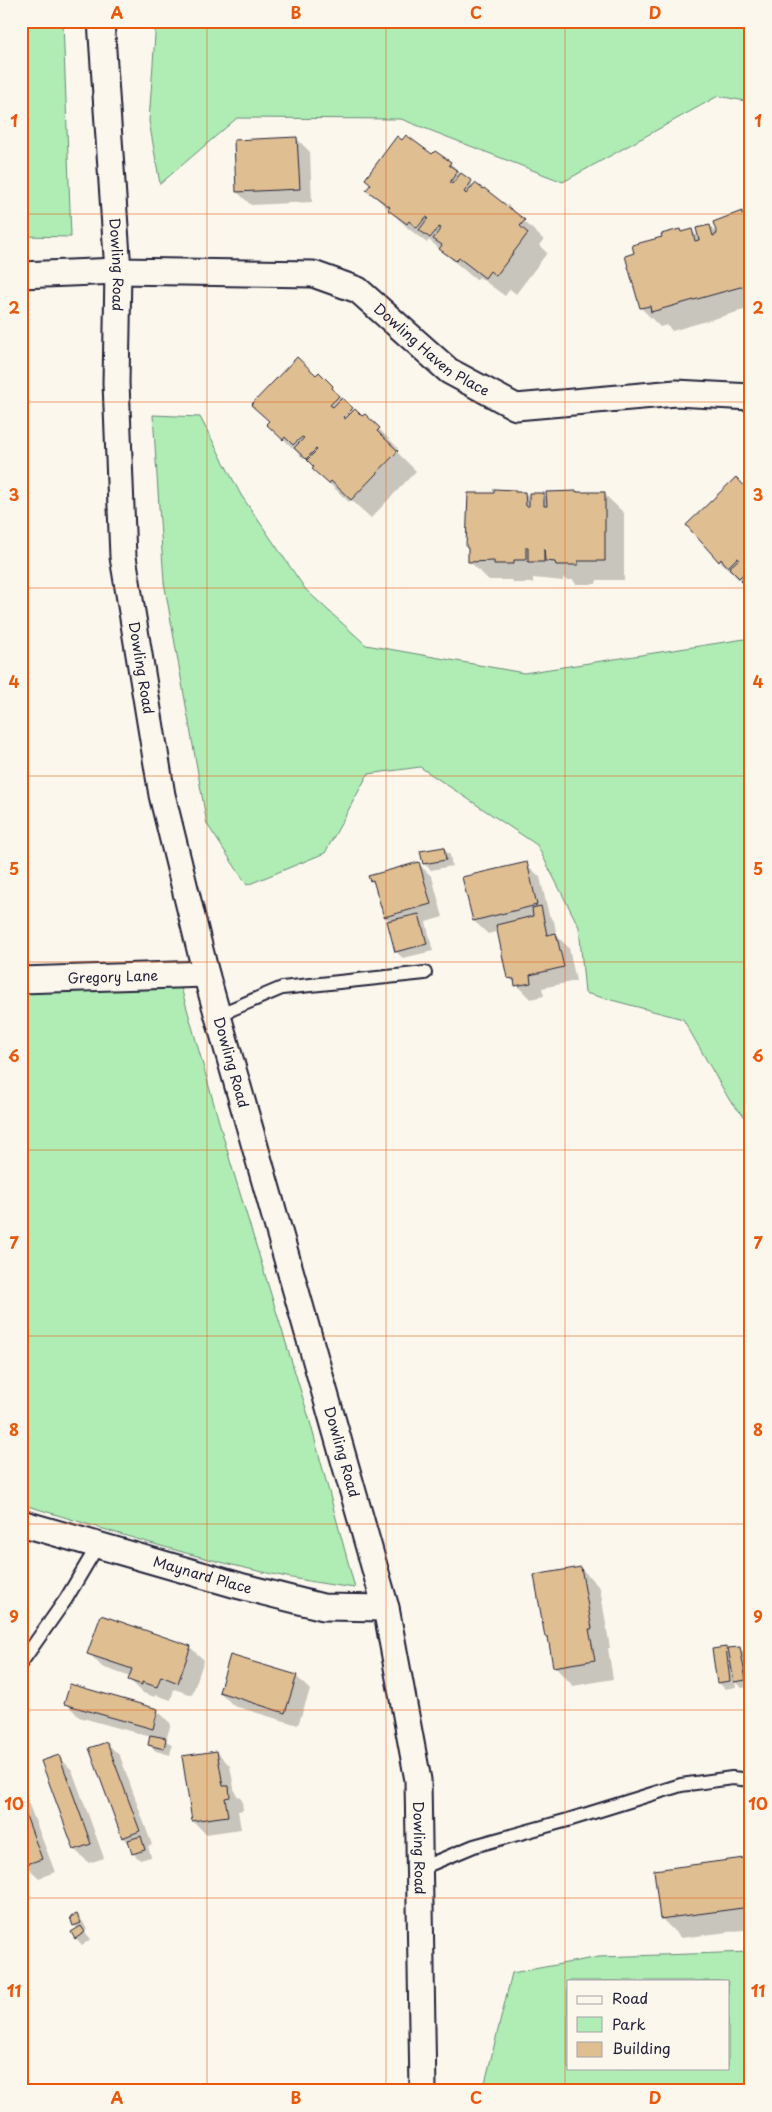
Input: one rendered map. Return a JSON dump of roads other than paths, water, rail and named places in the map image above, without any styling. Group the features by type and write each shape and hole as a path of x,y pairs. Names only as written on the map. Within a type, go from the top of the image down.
{"street":[{"name":"Dowling Road","path":"101,21 118,271 116,383 123,557 162,795 206,974 386,1608 418,1780 423,2091"},
{"name":"Dowling Haven Place","path":"21,275 118,271 313,274 358,290 449,371 516,407 676,393 751,397"},
{"name":"Gregory Lane","path":"21,980 206,974"},
{"name":"Maynard Place","path":"21,1523 240,1586 323,1607 386,1608"}],"lane":[{"path":"218,1015 282,988 425,973"},
{"path":"21,1663 66,1599 98,1545"},
{"path":"420,1869 474,1846 568,1820 681,1785 732,1778 751,1780"}]}
